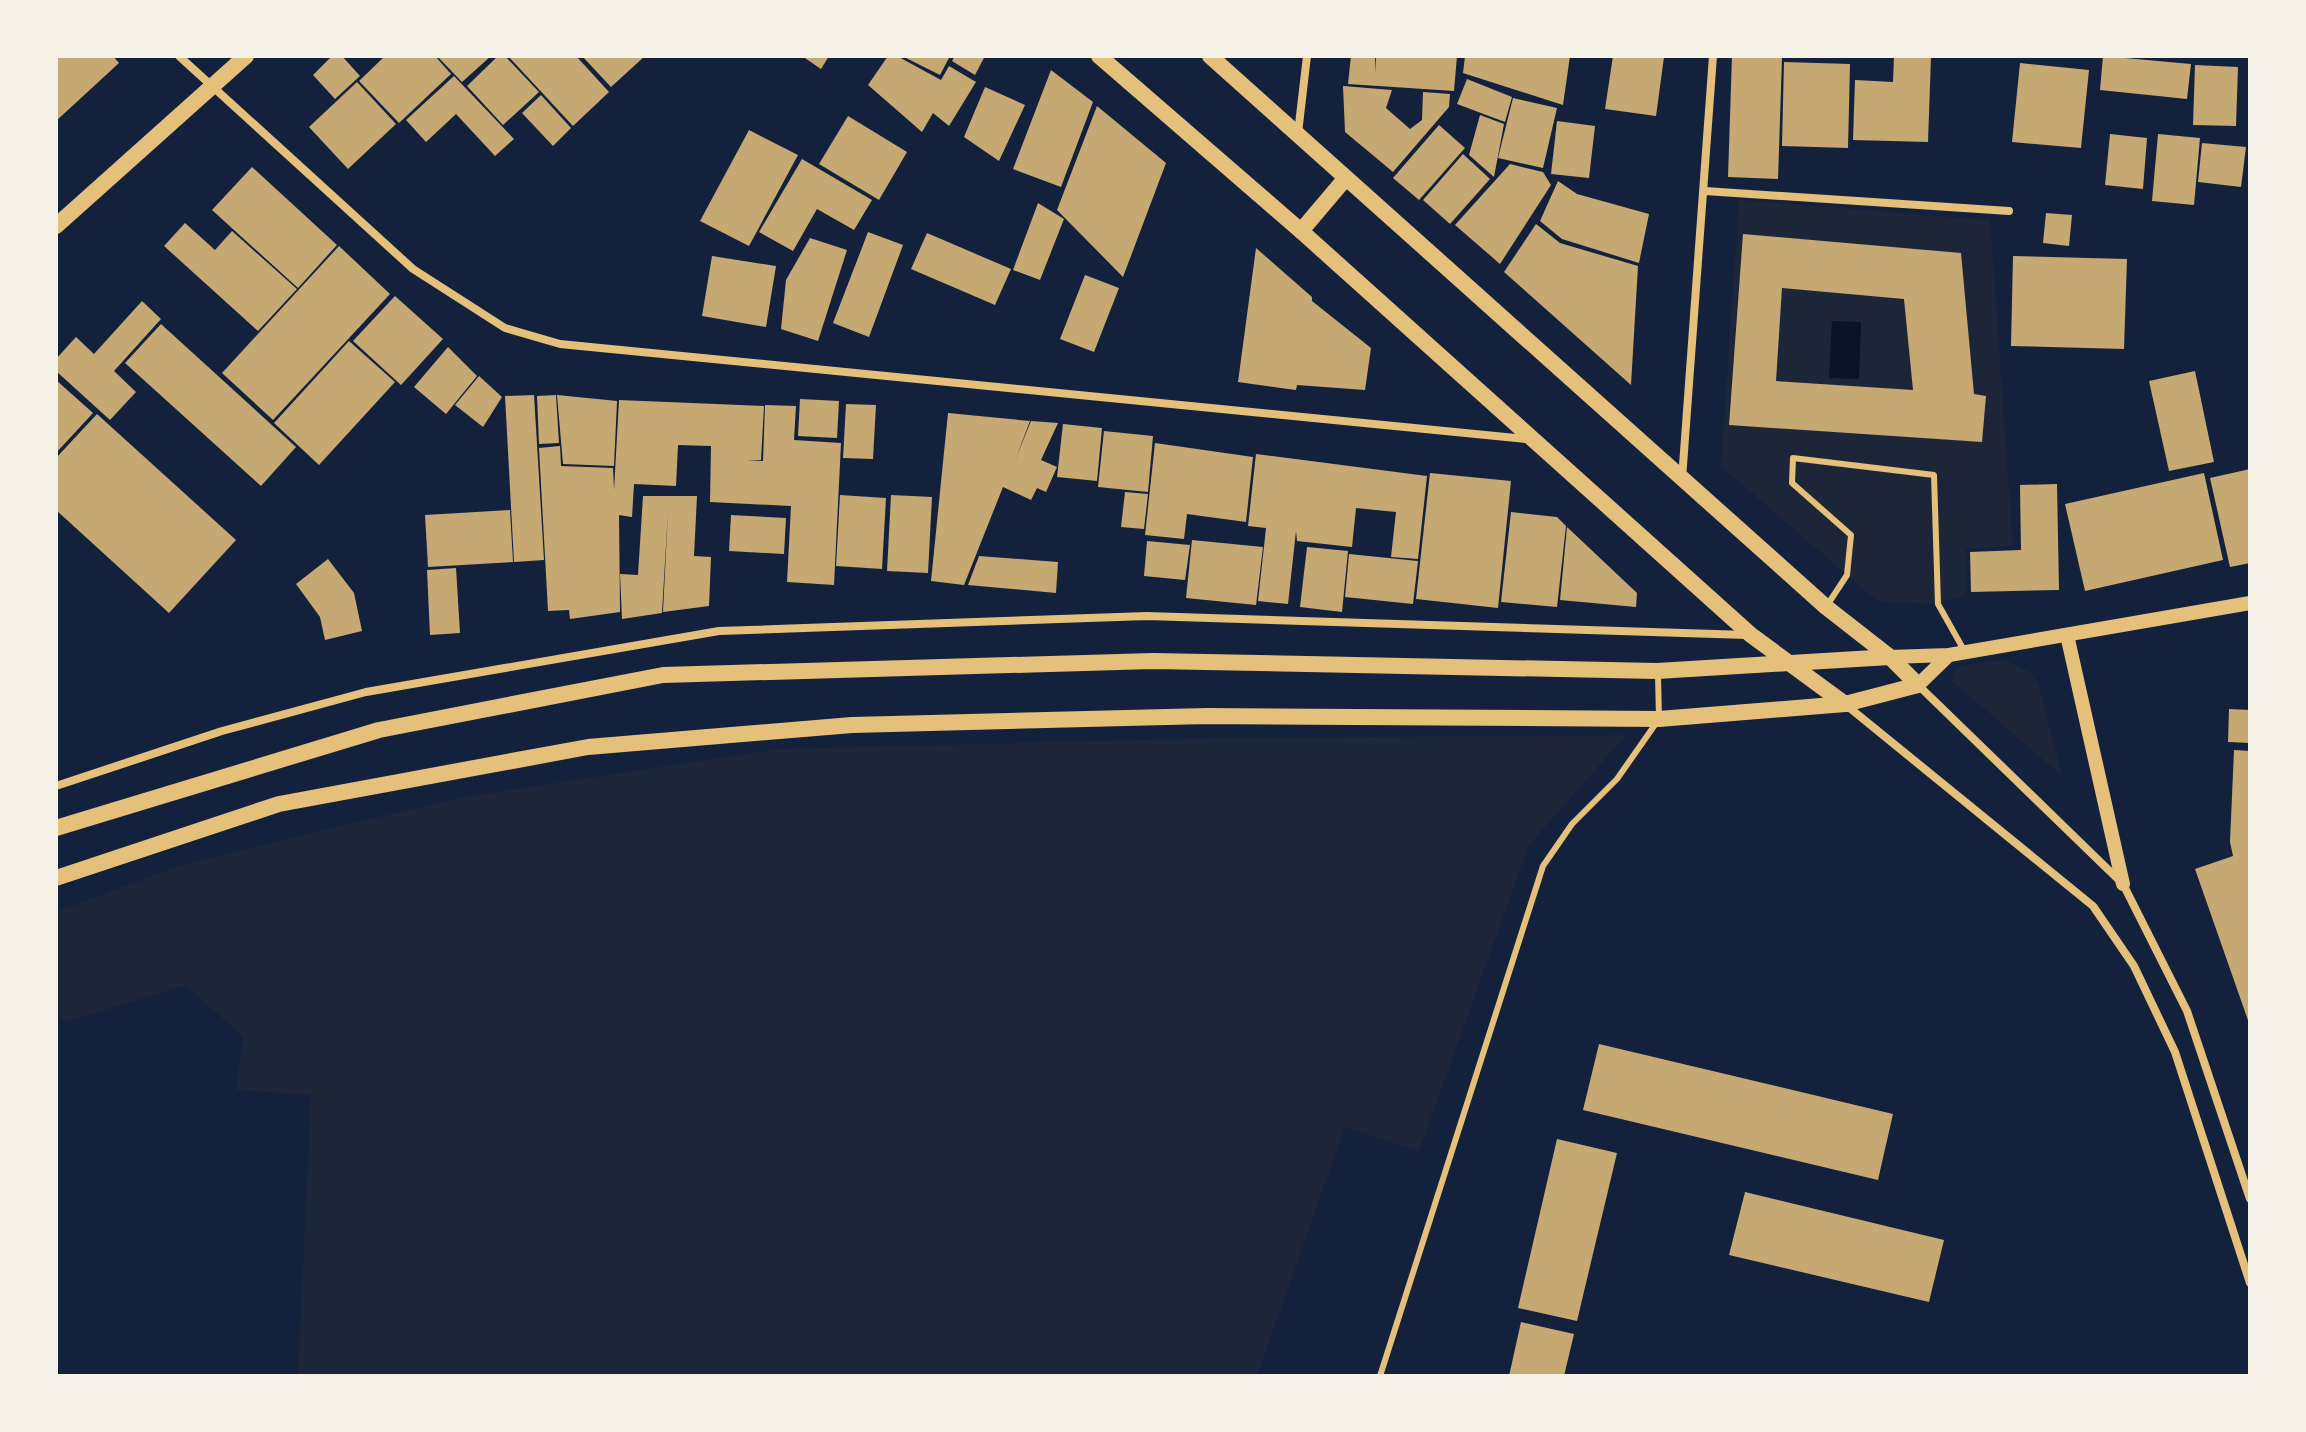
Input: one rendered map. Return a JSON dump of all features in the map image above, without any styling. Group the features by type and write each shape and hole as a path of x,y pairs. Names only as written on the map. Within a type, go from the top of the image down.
{"main road":[{"path":"56,226 246,56"},
{"path":"1099,56 1301,231 1751,635 1845,704"},
{"path":"1210,56 1826,607 1890,657 1918,685"},
{"path":"1301,231 1345,179"},
{"path":"56,828 379,730 663,675 1153,661 1657,671 1890,657"},
{"path":"56,878 279,804 588,747 852,725 1207,716 1659,719 1845,704 1918,685"}],"street":[{"path":"179,56 413,269 505,328 560,344 1530,439"},
{"path":"1298,133 1307,56"},
{"path":"1682,479 1713,56"},
{"path":"1705,191 2009,211"},
{"path":"1890,657 1949,655 2250,603"},
{"path":"56,786 222,731 366,692 719,631 1147,616 1751,635"},
{"path":"2067,635 2123,884 2187,1011 2250,1199"},
{"path":"1949,655 1918,685 2123,884"},
{"path":"1845,704 2093,906 2134,966 2175,1052 2250,1283"}],"lane":[{"path":"1826,607 1847,575 1851,535 1792,483 1793,458 1934,475 1938,604 1965,652"},
{"path":"1380,1376 1543,866 1572,824 1617,779 1659,719 1657,671"}],"shaded area":[{"path":"1739,200 1990,220 2013,546 1966,549 1966,595 1938,604 1877,601 1721,466"},
{"path":"1832,321 1861,322 1859,379 1829,378"},
{"path":"2005,660 2030,672 2039,686 2062,776 1952,681 1953,672 1960,666"},
{"path":"1626,735 1529,845 1419,1151 1345,1127 1257,1376 298,1376 311,1095 236,1090 243,1037 186,985 65,1022 56,1014 56,912 181,865 458,798 779,749 1221,738"}],"building":[{"path":"56,56 113,56 119,63 56,121"},
{"path":"332,56 342,56 360,76 335,99 313,75"},
{"path":"385,56 435,56 451,74 399,123 359,81"},
{"path":"437,56 491,56 462,82"},
{"path":"498,56 505,56 539,92 503,125 467,86"},
{"path":"508,56 576,56 609,92 573,126"},
{"path":"582,56 645,56 611,87"},
{"path":"802,56 829,56 821,69"},
{"path":"888,56 897,56 941,80 949,66 976,82 949,126 933,113 922,132 868,85"},
{"path":"902,56 950,56 940,75"},
{"path":"955,56 985,56 975,75 952,61"},
{"path":"1351,56 1375,56 1375,74 1376,56 1457,56 1454,91 1348,84"},
{"path":"1465,56 1570,56 1563,105 1463,73"},
{"path":"1613,56 1664,57 1656,116 1605,109"},
{"path":"1732,56 1782,58 1778,179 1728,177"},
{"path":"1894,56 1931,57 1928,142 1853,140 1855,80 1893,82"},
{"path":"2103,56 2191,64 2187,99 2100,90"},
{"path":"1784,62 1850,64 1848,148 1782,146"},
{"path":"2020,63 2089,70 2081,148 2012,142"},
{"path":"2195,65 2238,67 2236,126 2193,125"},
{"path":"1051,70 1093,102 1061,187 1013,169"},
{"path":"454,76 514,139 495,156 456,114 426,142 406,120"},
{"path":"1467,79 1512,97 1505,122 1457,104"},
{"path":"357,82 396,124 348,169 309,127"},
{"path":"1343,86 1392,90 1386,108 1410,129 1422,120 1423,92 1450,94 1449,107 1393,172 1345,132"},
{"path":"985,87 1025,105 999,161 964,137"},
{"path":"541,95 571,128 553,146 522,113"},
{"path":"1513,98 1557,108 1543,168 1498,158"},
{"path":"1097,106 1166,163 1123,277 1057,210"},
{"path":"1480,115 1504,124 1494,177 1469,155"},
{"path":"848,116 907,152 879,200 819,164"},
{"path":"1557,121 1595,126 1589,178 1551,174"},
{"path":"1439,125 1465,148 1419,200 1393,178"},
{"path":"749,130 798,155 749,246 700,221"},
{"path":"2110,134 2147,138 2143,189 2105,185"},
{"path":"2158,134 2200,138 2194,205 2152,201"},
{"path":"2202,143 2246,147 2241,187 2198,182"},
{"path":"1463,154 1490,179 1450,224 1423,200"},
{"path":"802,159 872,200 854,230 817,209 793,251 759,232"},
{"path":"1510,164 1543,172 1551,185 1500,264 1455,225"},
{"path":"252,167 337,245 298,288 212,210"},
{"path":"1558,181 1577,194 1649,214 1639,263 1562,239 1540,221"},
{"path":"1038,203 1064,219 1040,280 1013,270"},
{"path":"2046,213 2072,215 2069,246 2043,243"},
{"path":"185,223 215,250 232,231 297,289 258,331 164,246"},
{"path":"1536,224 1560,243 1638,266 1631,385 1504,272"},
{"path":"868,232 903,245 869,337 833,323"},
{"path":"927,233 1011,269 995,305 911,269"},
{"path":"1743,234 1961,253 1974,394 1986,396 1982,442 1729,425","holes":["1782,288 1904,299 1913,390 1776,381"]},
{"path":"810,238 847,250 818,341 781,329 786,280"},
{"path":"339,246 390,294 273,420 222,373"},
{"path":"1256,248 1312,297 1312,301 1371,348 1365,390 1297,385 1296,390 1238,382"},
{"path":"712,256 776,266 766,327 702,316"},
{"path":"2013,256 2127,259 2124,349 2011,346"},
{"path":"1085,275 1119,288 1094,352 1060,339"},
{"path":"395,296 443,339 401,385 353,341"},
{"path":"142,301 161,319 114,371 136,392 110,420 56,371 56,359 76,337 94,354"},
{"path":"161,324 296,447 261,486 125,363"},
{"path":"349,341 395,382 319,465 274,423"},
{"path":"448,347 477,376 446,414 414,387"},
{"path":"2195,371 2214,462 2169,471 2149,381"},
{"path":"479,376 502,397 483,427 455,405"},
{"path":"56,380 93,413 56,453"},
{"path":"534,395 544,560 514,562 505,396"},
{"path":"556,395 559,443 539,444 537,396"},
{"path":"557,395 617,401 614,466 563,464"},
{"path":"800,399 839,401 837,438 798,436"},
{"path":"619,400 764,406 761,460 747,460 763,461 765,405 796,406 794,440 841,443 834,585 787,582 791,506 710,502 711,446 678,445 676,486 634,484 632,517 619,515 620,612 570,619 569,610 548,611 539,448 560,446 561,466 613,468 614,490"},
{"path":"846,404 876,405 873,459 843,458"},
{"path":"948,413 1030,421 1016,458 1031,421 1058,423 1041,460 1057,467 1046,492 1037,488 1031,500 1003,487 964,585 931,581"},
{"path":"97,414 236,540 169,613 56,510 56,458"},
{"path":"1063,424 1102,428 1097,481 1057,477"},
{"path":"1104,431 1153,436 1148,492 1098,487"},
{"path":"1155,443 1253,457 1246,522 1187,514 1184,539 1145,535"},
{"path":"1256,454 1427,476 1418,559 1391,557 1396,512 1356,508 1352,547 1297,541 1296,531 1288,604 1258,601 1266,528 1248,526"},
{"path":"2250,469 2250,563 2230,567 2210,478"},
{"path":"1430,473 1511,481 1498,608 1416,599"},
{"path":"2204,473 2223,560 2085,591 2065,504"},
{"path":"2057,484 2059,590 1971,592 1970,552 2021,550 2020,485"},
{"path":"1125,492 1148,494 1144,529 1121,527"},
{"path":"840,495 886,498 882,569 836,566"},
{"path":"891,495 932,497 928,573 887,571"},
{"path":"643,496 697,496 694,556 711,557 709,606 663,612 668,511 662,613 622,619 620,574 638,575"},
{"path":"510,510 513,562 428,567 425,515"},
{"path":"1511,512 1557,517 1566,526 1557,607 1501,602"},
{"path":"731,515 786,518 784,554 729,551"},
{"path":"1567,527 1637,593 1636,607 1560,600"},
{"path":"1192,540 1263,547 1256,605 1186,598"},
{"path":"1147,541 1190,545 1185,580 1144,576"},
{"path":"1307,547 1348,551 1342,612 1300,607"},
{"path":"1349,554 1418,561 1413,604 1345,597"},
{"path":"979,556 1058,562 1056,593 968,585"},
{"path":"328,559 354,593 362,631 325,640 320,617 296,584"},
{"path":"456,568 460,633 430,635 427,570"},
{"path":"2229,709 2250,710 2250,743 2228,742"},
{"path":"2234,750 2250,751 2250,1026 2195,869 2233,856 2230,842"},
{"path":"1599,1044 1893,1114 1878,1180 1583,1110"},
{"path":"1557,1139 1617,1153 1577,1321 1518,1308"},
{"path":"1745,1192 1944,1240 1929,1302 1729,1255"},
{"path":"1521,1322 1574,1334 1564,1376 1509,1376"}]}
